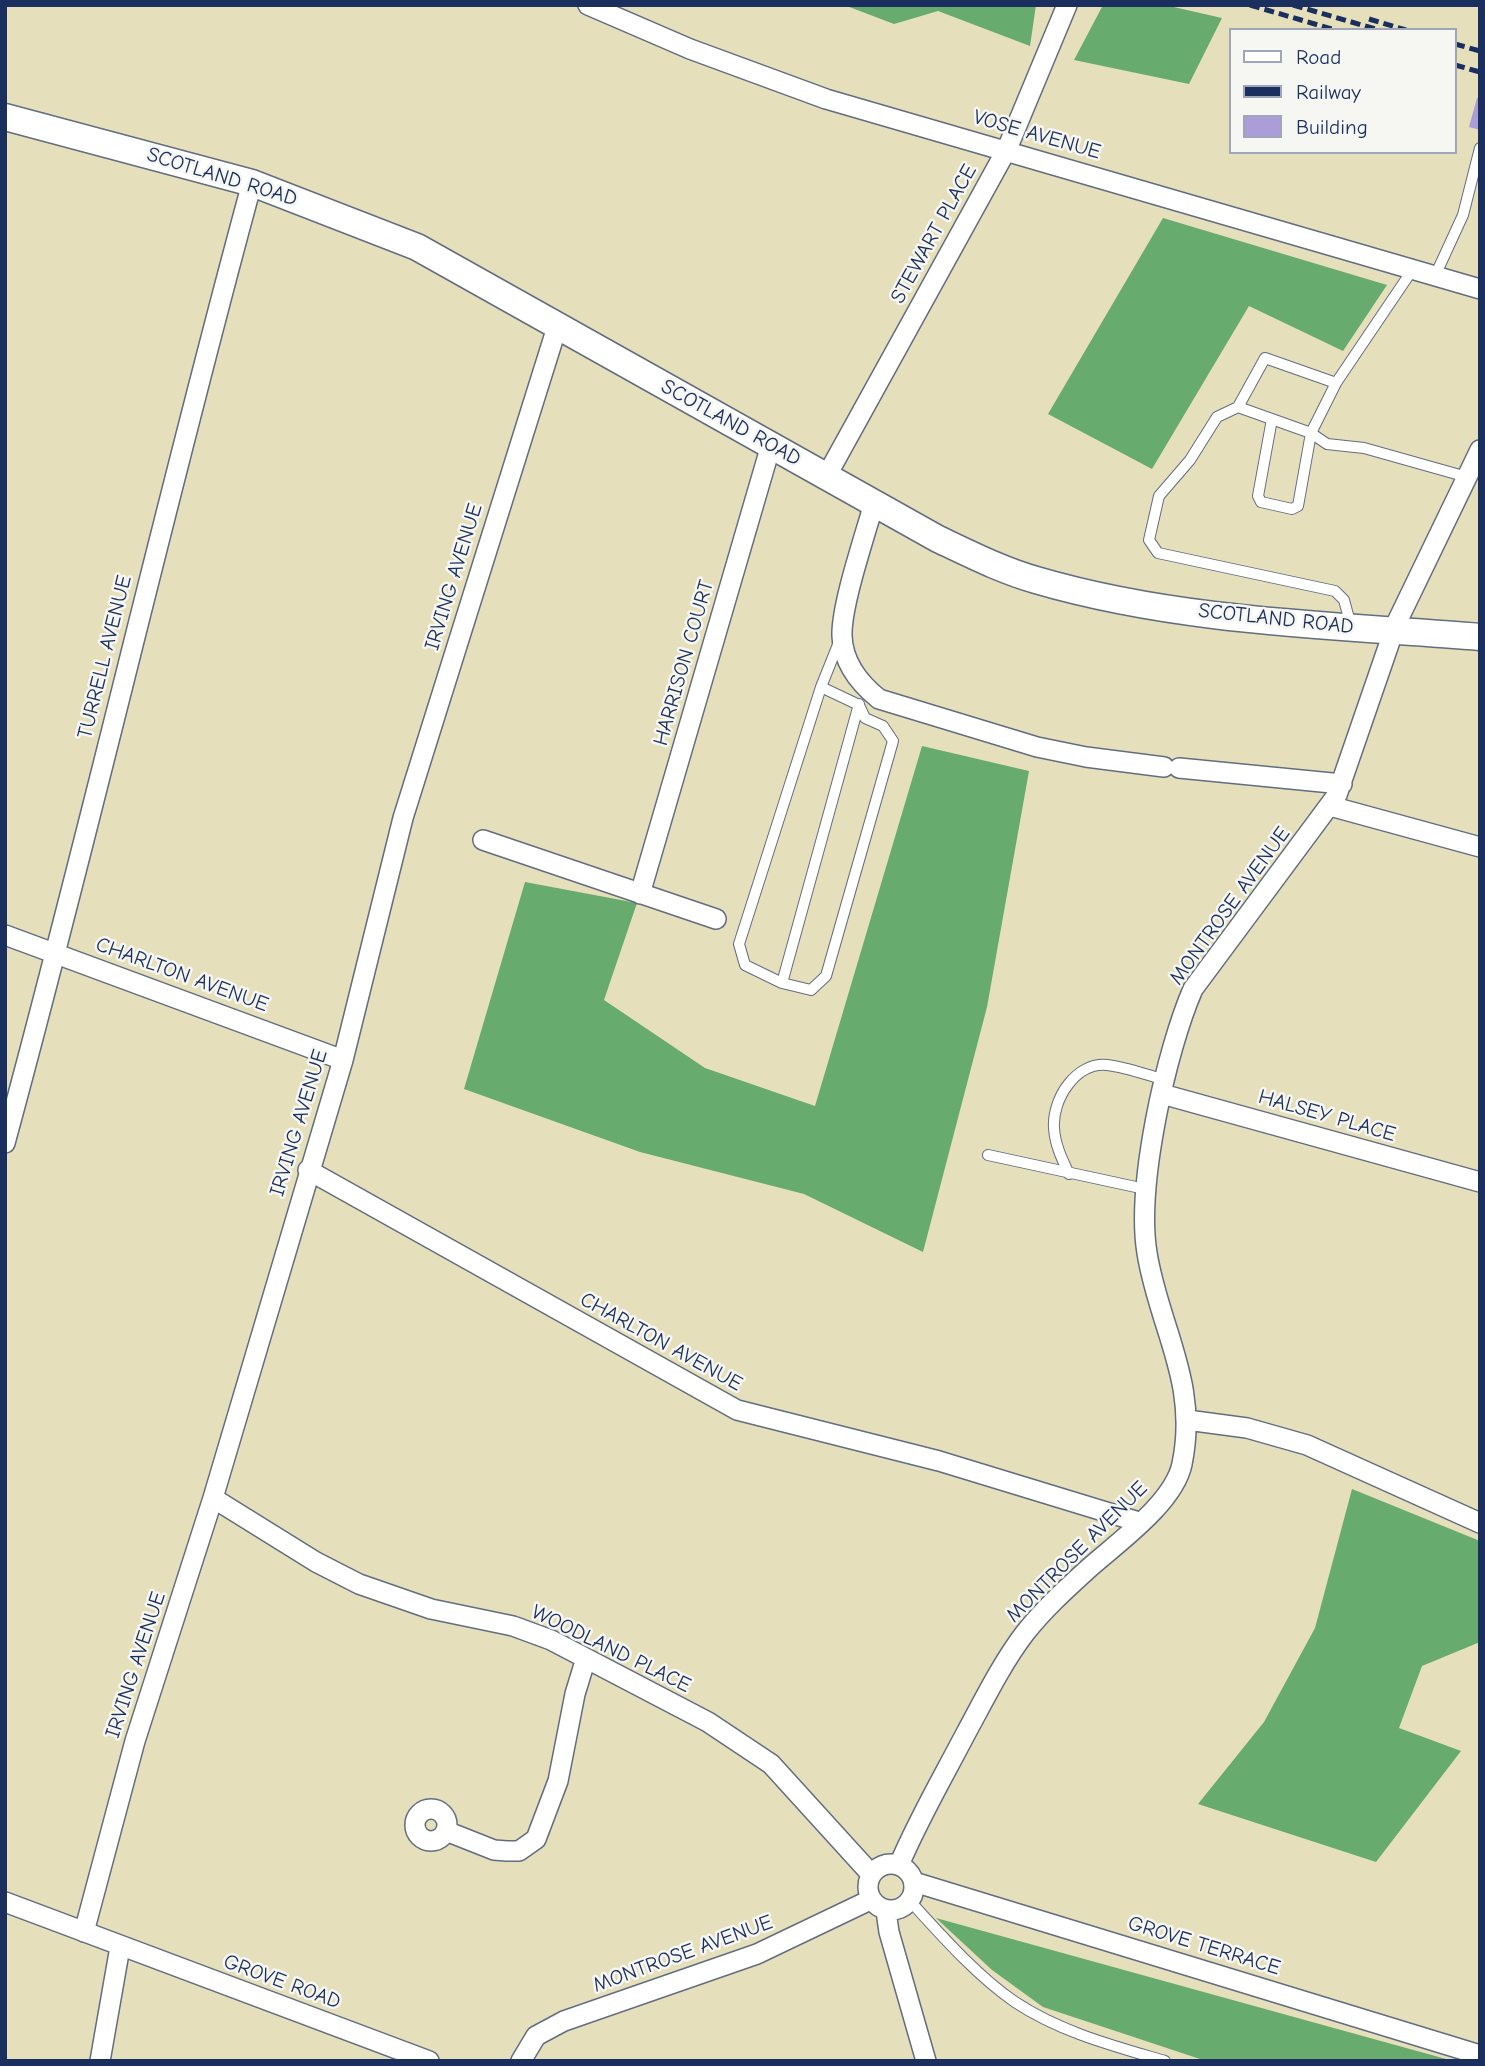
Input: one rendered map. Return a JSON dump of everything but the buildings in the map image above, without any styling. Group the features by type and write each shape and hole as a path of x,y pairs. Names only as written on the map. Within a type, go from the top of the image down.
{"main road":[{"name":"SCOTLAND ROAD","path":"5,117 252,183 417,247 874,503 985,562 1035,580 1198,612 1480,637"}],"street":[{"name":"VOSE AVENUE","path":"588,5 690,49 826,99 1007,149 1480,289"},
{"name":"STEWART PLACE","path":"826,477 1007,149 1067,5"},
{"name":"TURRELL AVENUE","path":"5,1143 57,953 152,560 252,183"},
{"name":"IRVING AVENUE","path":"84,1932 135,1741 213,1498 343,1060 403,818 557,327"},
{"name":"HARRISON COURT","path":"640,894 771,445"},
{"name":"MONTROSE AVENUE","path":"899,1865 950,1763 1024,1635 1060,1594 1163,1500 1182,1466 1186,1420 1180,1362 1147,1253 1145,1189 1164,1087 1181,1016 1193,989 1330,806 1342,784 1394,630 1480,450"},
{"path":"874,503 842,635 847,659 863,697 879,699 1037,747 1086,757 1342,784"},
{"path":"1330,806 1480,847"},
{"path":"483,840 716,919"},
{"name":"CHARLTON AVENUE","path":"5,935 343,1060"},
{"name":"HALSEY PLACE","path":"1164,1087 1480,1182"},
{"name":"CHARLTON AVENUE","path":"309,1170 737,1410 939,1461 1139,1522"},
{"path":"1186,1420 1247,1428 1307,1445 1480,1523"},
{"name":"WOODLAND PLACE","path":"213,1498 316,1562 359,1584 431,1609 513,1626 586,1658 708,1723 771,1764 871,1874"},
{"path":"446,1831 507,1851 519,1851 536,1839 558,1781 575,1694 586,1658"},
{"path":"878,1905 899,1910 912,1892 911,1875 899,1865 883,1865 871,1874 867,1887 889,1932 926,2061"},
{"name":"GROVE TERRACE","path":"912,1892 1479,2058"},
{"path":"5,1902 84,1932"},
{"name":"MONTROSE AVENUE","path":"521,2061 536,2036 564,2021 757,1954 878,1905"},
{"name":"GROVE ROAD","path":"84,1932 429,2061"},
{"path":"100,2061 120,1947"}],"lane":[{"path":"1435,276 1463,215 1480,148"},
{"path":"1272,419 1258,496 1261,502 1292,509 1298,506 1311,433 1336,383 1413,269"},
{"path":"1336,383 1265,358 1238,407 1217,417 1190,460 1163,491 1149,540 1157,553 1335,591 1344,600 1351,627"},
{"path":"1238,407 1311,433 1327,444 1364,448 1467,477"},
{"path":"842,635 821,687 739,944 744,965 782,983 811,990 826,976 893,741 883,726 865,718 863,697"},
{"path":"821,687 863,697"},
{"path":"782,983 863,697"},
{"path":"1069,1174 1057,1146 1054,1126 1056,1108 1063,1092 1078,1073 1106,1065 1164,1087"},
{"path":"988,1155 1145,1189"},
{"path":"912,1892 944,1939 1015,2002 1089,2039 1165,2061"}],"green space":[{"path":"844,5 1036,5 1030,46 938,11 894,24"},
{"path":"1103,5 1165,5 1222,18 1189,84 1074,60"},
{"path":"1163,218 1387,285 1343,351 1249,306 1152,469 1048,414"},
{"path":"922,746 1029,771 987,1007 923,1252 804,1194 640,1152 464,1089 525,882 637,903 604,1000 705,1068 815,1106"},
{"path":"1352,1489 1480,1541 1480,1642 1422,1666 1399,1728 1461,1751 1376,1862 1198,1804 1264,1722 1315,1628"},
{"path":"936,1918 1446,2059 1206,2061 1043,2007 992,1970"}],"railway":[{"path":"1250,5 1328,28"},
{"path":"1293,5 1372,28"},
{"path":"1369,19 1399,28"},
{"path":"1457,45 1480,51"},
{"path":"1457,66 1480,72"}]}
